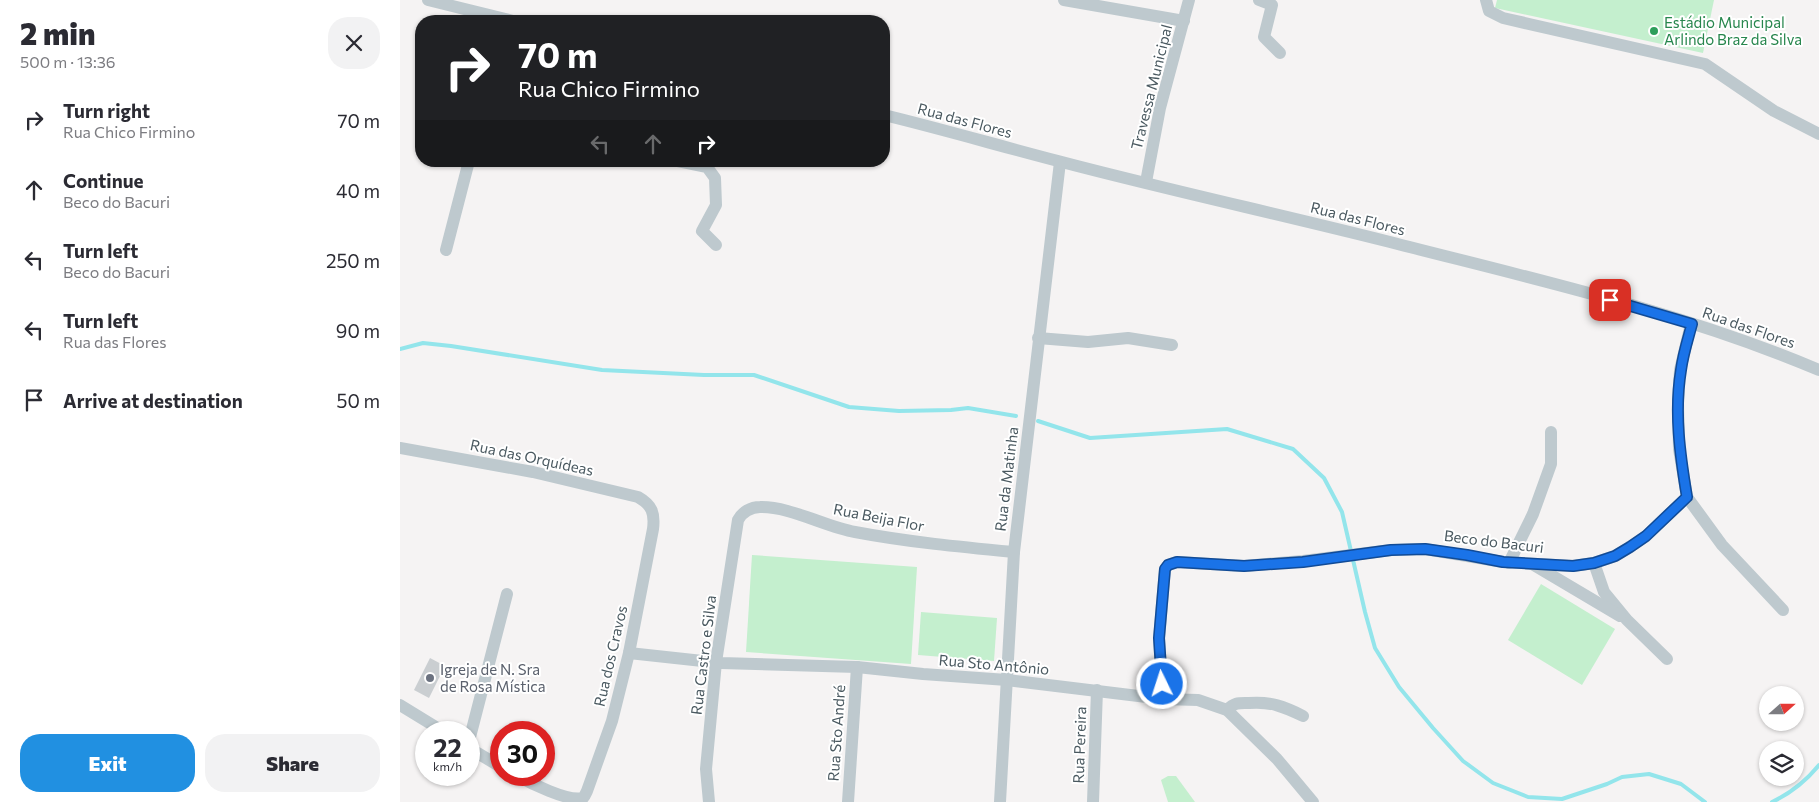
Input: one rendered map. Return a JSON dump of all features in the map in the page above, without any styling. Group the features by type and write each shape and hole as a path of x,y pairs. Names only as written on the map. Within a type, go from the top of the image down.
{"street":[{"path":"428,0 487,15"},
{"path":"1064,0 1184,21"},
{"name":"Travessa Municipal","path":"1146,182 1160,108 1189,0"},
{"path":"1258,0 1272,4 1264,37 1280,53"},
{"path":"1486,0 1489,12 1503,18 1705,64 1774,111 1819,134"},
{"name":"Rua das Flores","path":"890,117 1060,162 1492,268 1629,305 1749,343 1819,370"},
{"name":"Rua da Matinha","path":"1000,802 1014,552 1060,162"},
{"path":"446,250 467,167"},
{"path":"707,167 715,178 716,205 702,231 716,245"},
{"path":"1692,324 1680,370 1678,403 1679,449 1687,497 1722,545 1783,610"},
{"path":"1038,338 1088,342 1128,338 1172,345"},
{"path":"1509,562 1533,514 1551,464 1551,432"},
{"name":"Rua das Orquídeas","path":"400,448 542,474 638,497 652,508"},
{"name":"Beco do Bacuri","path":"1163,698 1159,638 1165,569 1168,565 1177,562 1244,566 1303,562 1391,550 1425,549 1509,562 1573,566 1594,563 1615,556 1630,547 1646,536 1687,497"},
{"name":"Rua Beija Flor","path":"742,514 756,507 776,508 854,532 940,545 1014,552"},
{"name":"Rua dos Cravos","path":"575,801 583,798 587,791 612,721 630,654 653,529 652,508"},
{"name":"Rua Castro e Silva","path":"709,802 706,769 716,662 738,520 742,514"},
{"path":"1594,563 1604,592 1627,620 1667,659"},
{"path":"1531,564 1627,620"},
{"path":"474,721 507,594"},
{"name":"Rua Sto Antônio","path":"630,654 716,662 857,667 1007,680 1163,698 1198,700 1227,710 1277,759 1314,802"},
{"name":"Rua Sto André","path":"848,802 857,667"},
{"name":"Rua Pereira","path":"1093,802 1097,690"},
{"path":"1227,710 1233,704 1263,702 1286,708 1303,716"},
{"path":"400,705 426,721"},
{"path":"535,786 558,799 568,802 575,801"}],"green space":[{"name":"Estádio Municipal Arlindo Braz da Silva","path":"1497,0 1714,0 1703,53 1495,8"},
{"path":"752,555 917,567 911,664 746,652"},
{"path":"1541,584 1615,629 1582,685 1508,640"},
{"path":"921,612 997,618 994,661 918,655"},
{"path":"1168,776 1176,776 1195,802 1168,802 1161,780"}],"building":[{"name":"Igreja de N. Sra de Rosa Mística","path":"430,658 445,666 429,698 414,690"}],"waterway":[{"path":"400,349 423,343 602,370 704,375 754,375 849,407 899,411 968,408 1016,416"},
{"path":"1038,421 1090,438 1227,429 1293,449 1324,478 1342,512 1375,648 1399,687 1463,761 1493,783 1528,797 1562,799 1622,777 1649,774 1681,784 1705,802"},
{"path":"1772,802 1798,786 1819,765"}],"place":[{"name":"Estádio Municipal Arlindo Braz da Silva","path":"1654,31"},
{"name":"Igreja de N. Sra de Rosa Mística","path":"430,678"}],"route":[{"path":"1162,684 1159,638 1165,569 1172,563 1244,566 1303,562 1391,550 1425,549 1503,562 1573,566 1594,563 1615,556 1646,536 1687,497 1679,449 1678,403 1680,370 1692,324 1610,300"}]}
